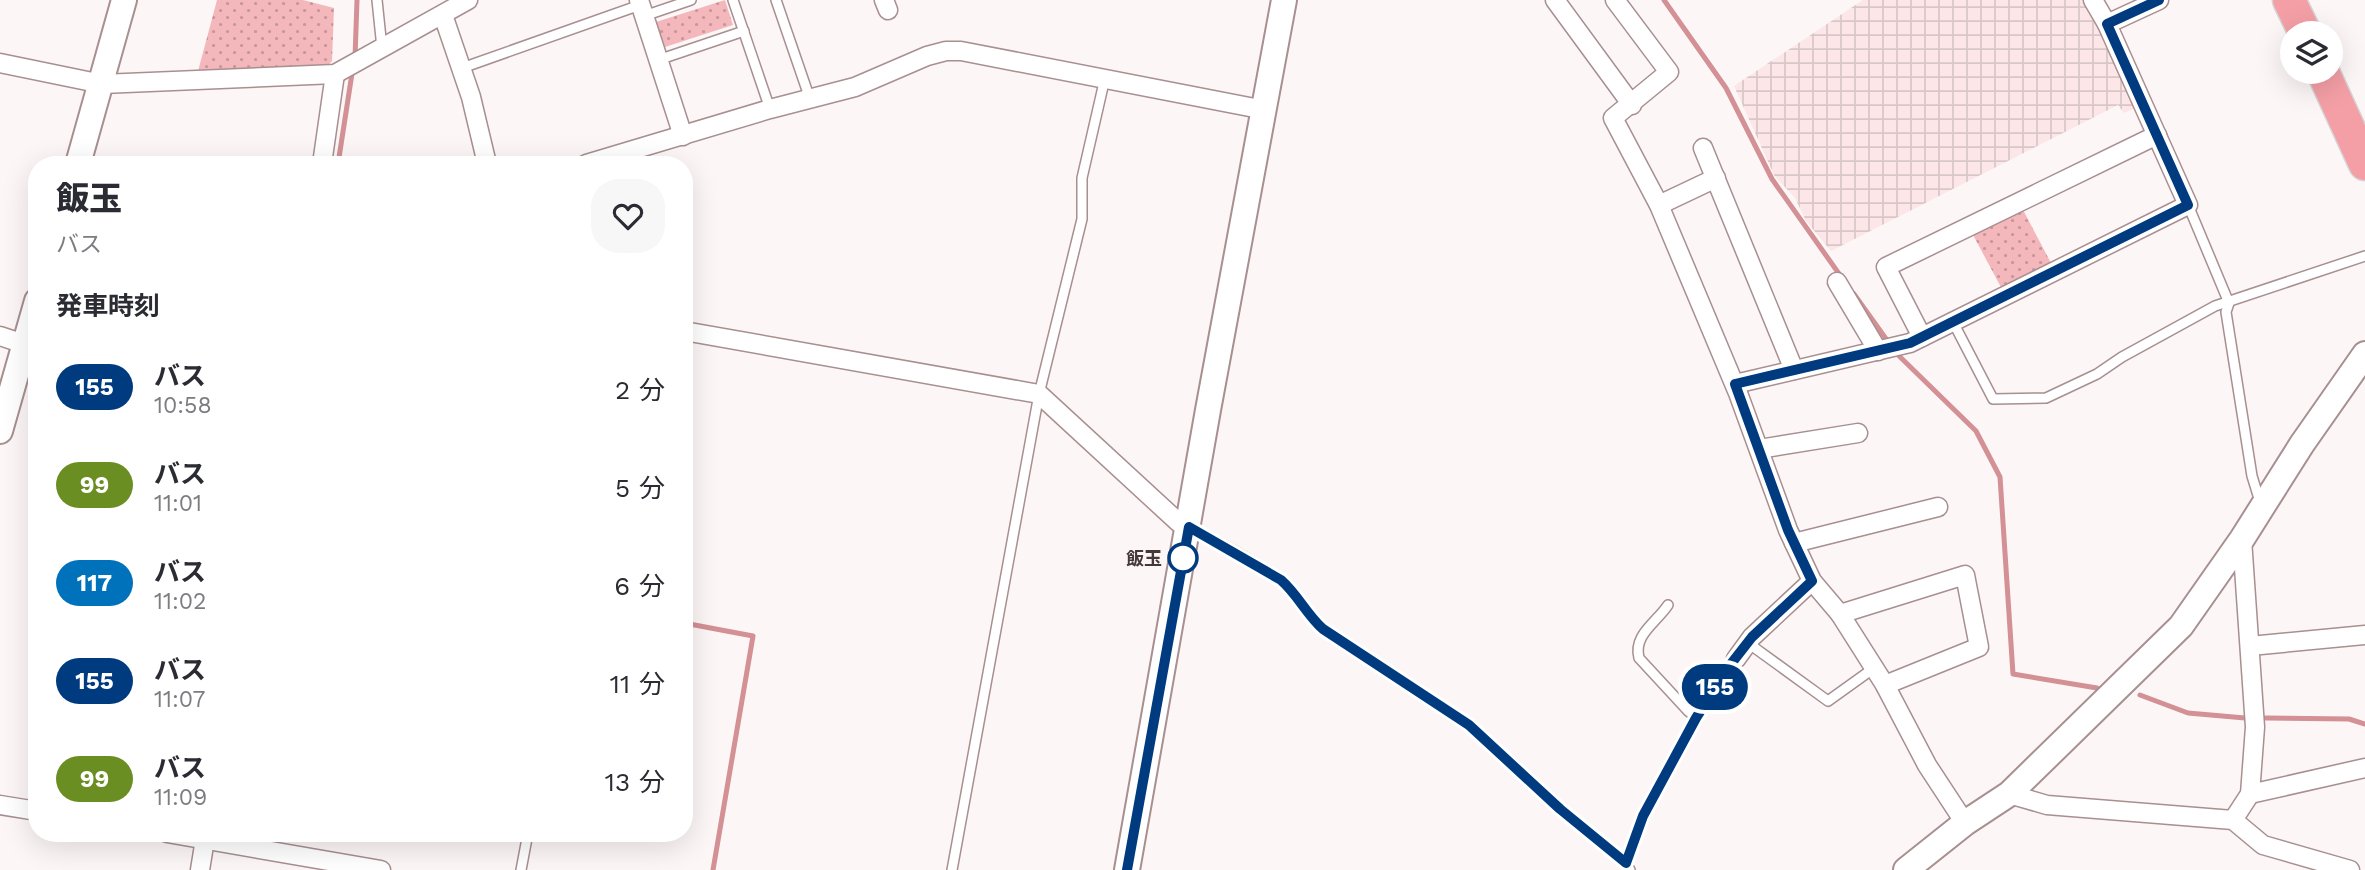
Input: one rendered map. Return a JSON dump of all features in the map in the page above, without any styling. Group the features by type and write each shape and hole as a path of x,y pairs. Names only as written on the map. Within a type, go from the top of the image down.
{"highway":[{"path":"2289,0 2299,21"},
{"path":"2328,84 2365,164"}],"street":[{"path":"80,156 124,0"},
{"path":"0,63 102,84 335,74 468,0"},
{"path":"1127,870 1284,0"},
{"path":"1555,0 1632,105"},
{"path":"1615,0 1669,72 1613,118 1659,205 1735,384 1794,543 1812,581 1840,614 1885,685 1927,765 1965,823"},
{"path":"1735,384 1888,348 1922,337 2188,205 2094,0"},
{"path":"2107,24 2159,0"},
{"path":"641,7 683,136"},
{"path":"443,15 471,97 485,156"},
{"path":"614,156 855,86 927,56 946,51 961,51 1265,110"},
{"path":"323,156 335,74"},
{"path":"1922,337 1886,267 2157,135"},
{"path":"1703,148 1794,370"},
{"path":"1659,205 1716,178"},
{"path":"1837,282 1888,348"},
{"path":"0,431 28,331"},
{"path":"693,333 1039,394 1178,523 1189,527"},
{"path":"0,336 24,344"},
{"path":"1906,870 1965,823 2009,793 2181,626 2365,354"},
{"path":"1759,449 1858,433"},
{"path":"1794,543 1938,507"},
{"path":"2234,820 2250,794 2255,727 2242,539"},
{"path":"1840,614 1965,575 1979,647 1885,685"},
{"path":"1736,659 1748,643 1812,581"},
{"path":"2250,646 2365,635"},
{"path":"2250,794 2365,768"},
{"path":"2009,793 2047,805 2234,820 2263,845 2350,870"},
{"path":"0,805 28,810"},
{"path":"200,870 205,842"},
{"path":"237,842 382,870"}],"lane":[{"path":"377,0 382,48"},
{"path":"462,68 641,7 691,0"},
{"path":"733,0 770,109"},
{"path":"776,0 810,99"},
{"path":"658,60 744,31"},
{"path":"952,870 1039,394 1082,219 1082,178 1105,78"},
{"path":"2188,205 2229,303 2226,312 2252,476 2262,507"},
{"path":"1953,322 1993,400 2046,398 2097,374 2122,357 2215,306 2365,256"},
{"path":"1189,527 1281,580 1295,592 1312,620 1323,629 1469,725 1628,867 1643,816 1696,718 1736,659"},
{"path":"1668,606 1638,642 1639,658 1696,718"},
{"path":"1748,643 1828,701 1874,668"},
{"path":"521,870 526,842"}],"shaded area":[{"path":"217,0 303,0 334,8 332,61 323,71 197,75"},
{"path":"725,0 733,25 665,47 656,22"},
{"path":"1863,0 2088,0 2135,108 2124,113 2118,105 1831,251 1806,221 1795,198 1774,175 1734,86"},
{"path":"2022,208 2052,265 2003,291 1972,233"}],"waterway":[{"path":"355,58 357,0"},
{"path":"1664,0 1726,88 1772,179 1842,278"},
{"path":"339,156 353,67"},
{"path":"1854,294 1889,343"},
{"path":"1894,351 1976,431 2000,477 2013,674 2097,688"},
{"path":"693,625 753,636 713,870"},
{"path":"2140,695 2188,713 2245,718"},
{"path":"2265,718 2349,719 2365,724"}],"bus line":[{"name":"155","path":"1127,870 1189,527 1281,580 1295,592 1312,620 1469,725 1560,809 1626,863 1643,816 1696,718 1727,669 1752,637 1812,581 1788,530 1735,384 1910,343 2188,205 2107,24 2159,0"}],"place":[{"name":"飯玉","path":"1183,558"}]}
